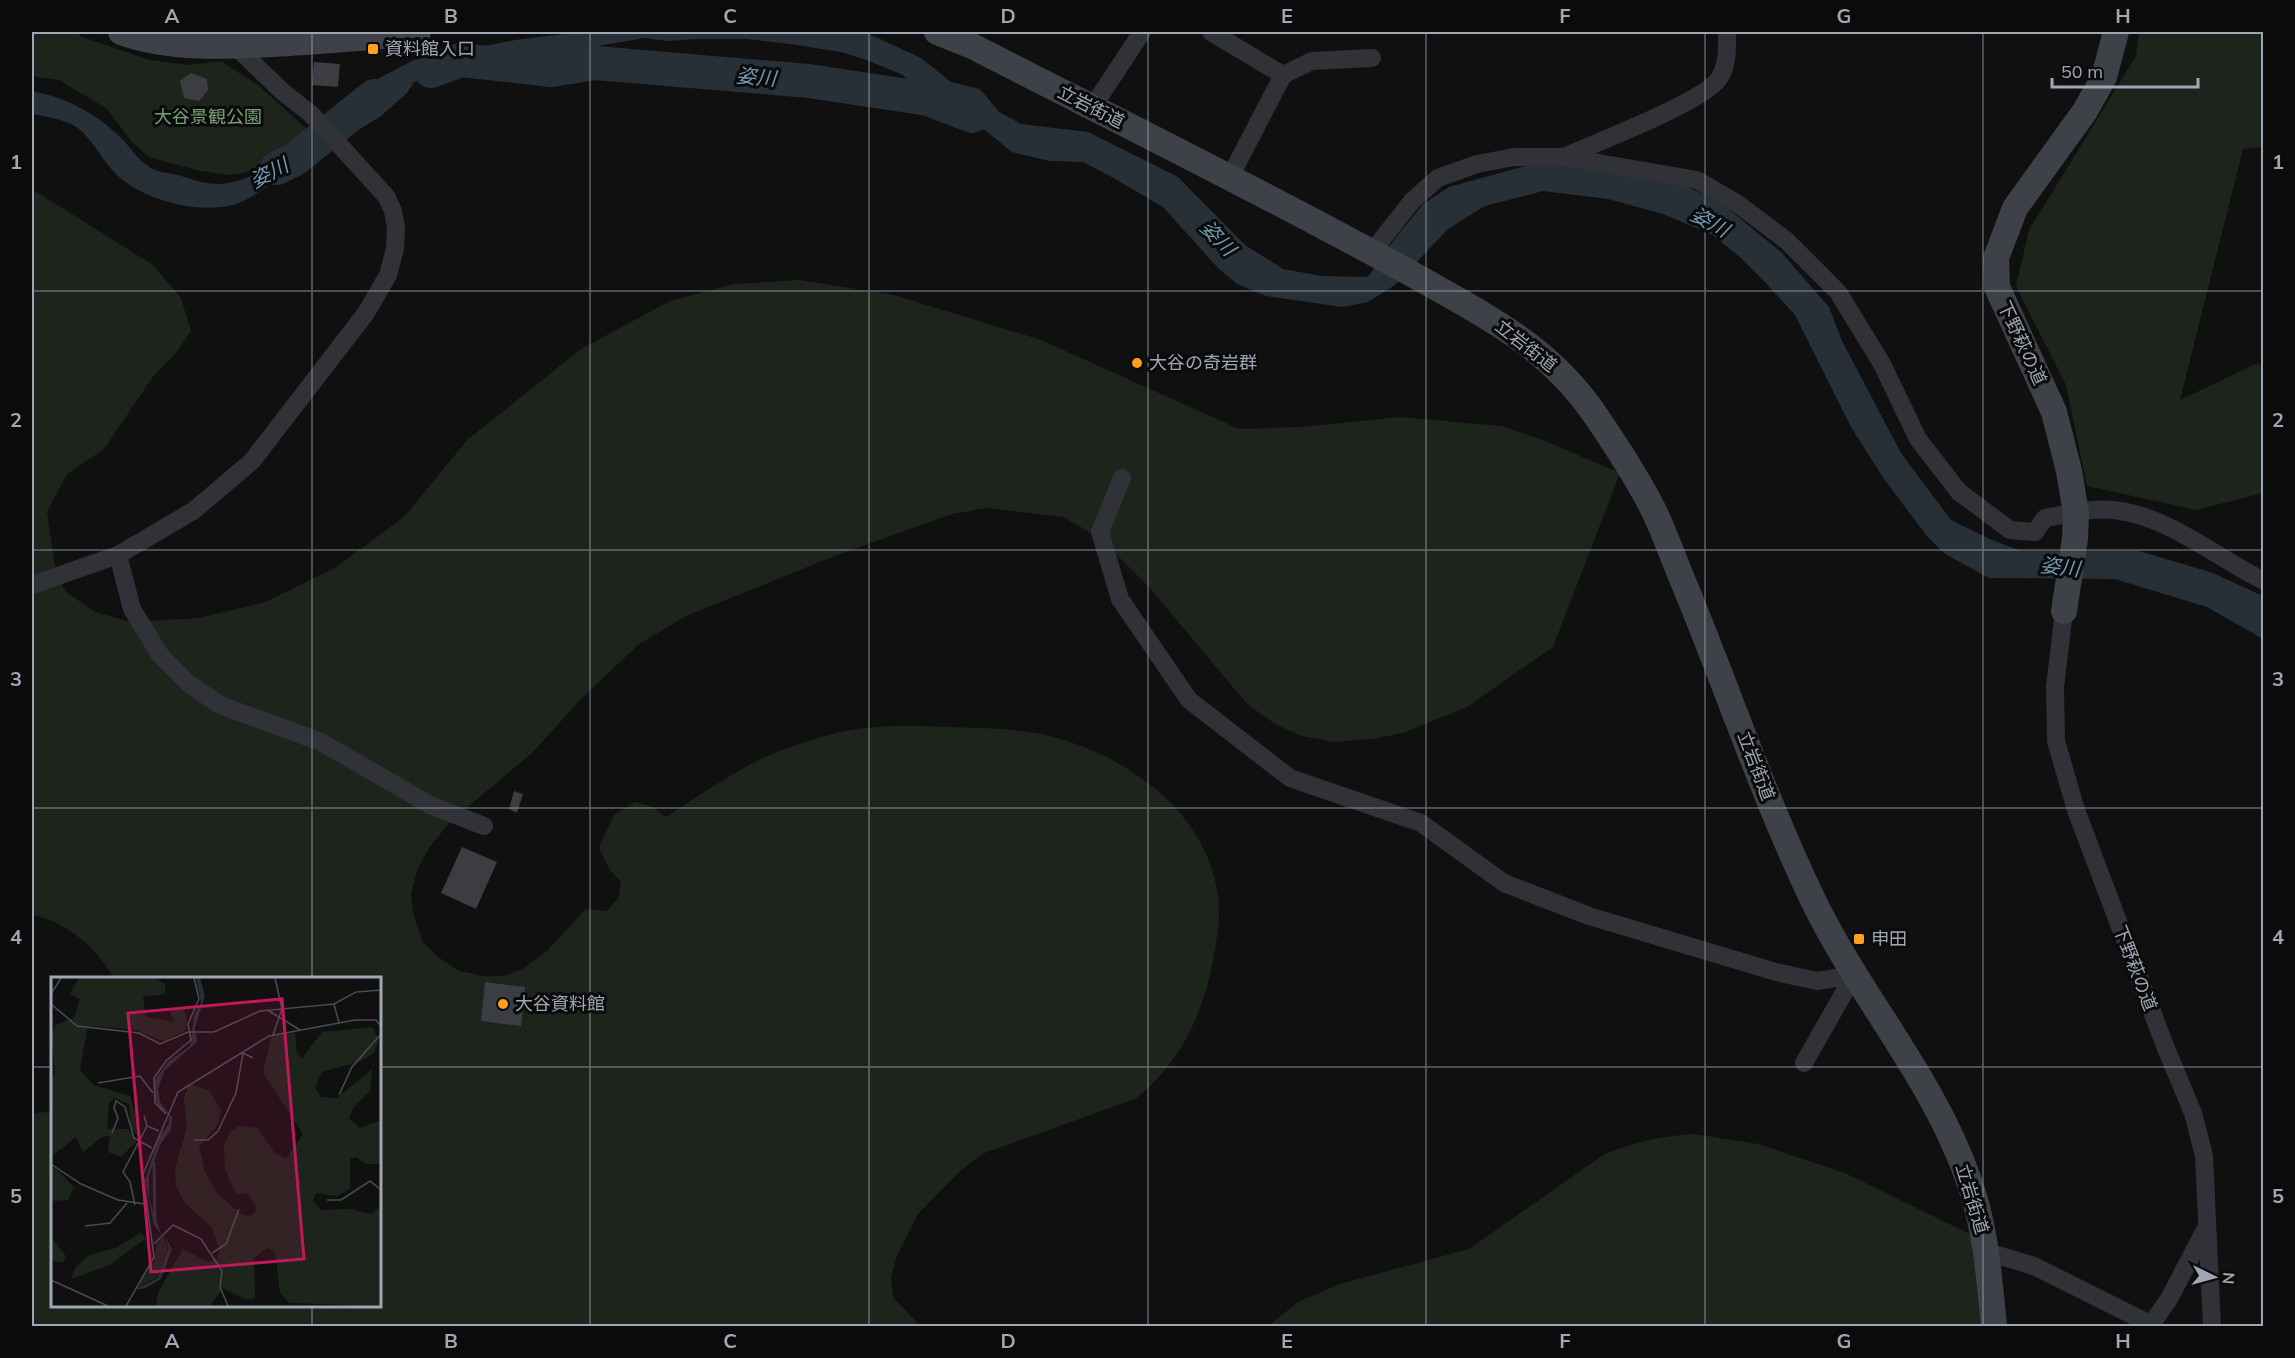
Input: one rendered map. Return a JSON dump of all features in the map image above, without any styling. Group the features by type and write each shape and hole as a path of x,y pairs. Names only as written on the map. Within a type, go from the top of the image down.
{"street":[{"path":"121,32 158,41 235,46 356,39 418,32"},
{"name":"立岩街道","path":"937,32 972,46 1230,177 1417,277 1506,328 1542,354 1580,394 1621,454 1654,512 1795,862 1819,913 1854,975 1935,1103 1969,1179 1987,1252 1994,1326"},
{"path":"1092,108 1142,32"},
{"path":"1211,32 1283,75"},
{"path":"1564,157 1698,97 1720,78 1727,57 1727,32"},
{"name":"下野萩の道","path":"2116,32 2104,77 2085,111 2015,208 1996,258 1996,287 2054,412 2069,471 2076,513 2075,539 2055,687 2056,741 2076,810 2165,1046 2193,1113 2204,1156 2212,1326"},
{"path":"32,585 118,555 193,511 252,461 366,314 388,276 396,227 393,211 386,196 311,114 283,92 235,46"},
{"path":"1230,177 1283,75 1312,61 1372,58"},
{"path":"1372,252 1412,201 1438,178 1477,164 1514,157 1564,157 1697,180 1738,204 1787,241 1838,292 1882,364 1917,439 1959,492 2010,530 2036,532 2045,518 2076,513 2112,510 2148,517 2264,581"},
{"path":"1122,478 1100,532 1120,599 1189,700 1290,778 1421,823 1504,883 1589,916 1776,972 1817,981 1854,975"},
{"path":"118,555 132,609 160,655 189,684 220,705 321,742 430,805 484,826"},
{"path":"1804,1064 1854,975"},
{"path":"1987,1252 2034,1266 2152,1326 2169,1299 2206,1228"}],"green space":[{"name":"大谷景観公園","path":"32,32 76,32 82,37 150,60 189,65 221,61 259,86 308,130 286,154 247,172 229,175 196,170 149,157 132,142 107,109 59,80 32,76"},
{"path":"2139,32 2263,32 2263,147 2243,149 2180,400 2258,363 2263,368 2263,493 2196,510 2087,486 2066,385 2016,286 2029,230 2136,56"},
{"path":"32,189 153,265 181,298 191,331 176,353 152,378 104,449 67,474 47,512 56,573 65,591 95,612 131,622 199,618 265,602 335,568 405,516 467,440 581,349 670,301 734,284 800,280 894,295 1041,340 1239,429 1301,427 1400,417 1501,426 1543,440 1620,473 1553,647 1467,707 1403,733 1372,739 1334,742 1302,736 1275,724 1247,704 1150,588 1116,554 1086,530 1063,517 987,508 952,514 837,555 688,615 639,644 580,700 533,752 451,821 429,848 417,870 411,894 414,917 423,942 438,957 459,971 483,976 503,976 522,969 547,951 586,909 607,911 619,897 621,882 609,869 599,847 614,815 635,802 652,807 666,817 763,758 836,733 864,728 906,726 1003,729 1044,735 1084,747 1110,759 1136,774 1179,812 1196,835 1209,861 1217,889 1219,907 1209,981 1187,1038 1164,1071 1135,1099 982,1154 958,1173 917,1215 897,1255 891,1277 893,1297 920,1326 32,1326 32,1114 51,1111 51,1307 381,1307 381,977 113,977 99,956 69,930 45,918 32,915"},
{"path":"1694,1134 1758,1144 1845,1173 1978,1238 1984,1326 1268,1326 1298,1302 1340,1284 1469,1249 1603,1155 1647,1140"}],"water":[{"path":"580,32 865,32 921,58 951,82 980,89 999,112 1021,124 1088,132 1178,177 1245,245 1283,269 1322,276 1368,277 1423,204 1449,187 1529,165 1596,167 1679,183 1720,202 1781,252 1829,307 1842,341 1901,453 1951,520 2021,551 2139,551 2213,573 2263,596 2263,639 2207,607 2115,579 1989,578 1945,554 1926,535 1884,479 1851,427 1795,315 1765,282 1739,256 1711,234 1663,214 1608,199 1543,191 1485,206 1448,229 1395,285 1368,302 1342,307 1266,296 1237,284 1218,268 1163,207 1083,162 1050,161 1012,152 986,131 961,116 937,107 903,75 841,52 746,39 667,41 645,38 556,53 532,53 461,64 414,82 407,93 381,116 355,132 346,134 324,117 370,83 414,60 515,40"},
{"path":"32,91 56,97 90,113 119,136 151,168 203,182 231,183 255,174 289,152 308,134 319,146 277,180 241,202 203,208 171,203 141,192 128,184 112,170 79,129 56,119 32,114"}],"building":[{"path":"314,62 340,64 338,87 312,85"},
{"path":"191,73 207,79 208,90 199,101 184,98 180,81"},
{"path":"514,791 523,794 517,813 509,809"},
{"path":"462,847 497,862 476,909 441,893"},
{"name":"大谷資料館","path":"485,982 525,987 521,1026 481,1021"}],"waterway":[{"name":"姿川","path":"431,71 461,60 551,70 596,63 809,81 928,99 972,116"},
{"name":"姿川","path":"277,168 295,159 374,96"}],"place":[{"name":"資料館入口","path":"373,49"},
{"name":"大谷の奇岩群","path":"1137,363"},
{"name":"申田","path":"1859,939"},
{"name":"大谷資料館","path":"503,1004"}]}
